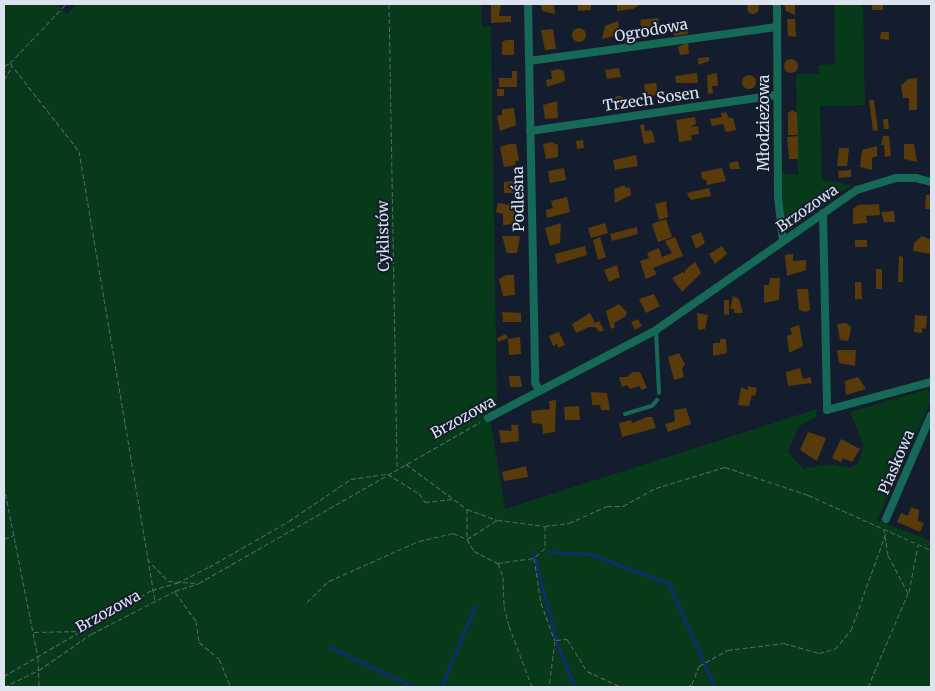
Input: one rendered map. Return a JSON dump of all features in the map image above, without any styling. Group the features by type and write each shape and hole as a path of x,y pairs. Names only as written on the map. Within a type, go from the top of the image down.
{"street":[{"name":"Podleśna","path":"528,4 535,383 540,391"},
{"name":"Młodzieżowa","path":"777,4 778,197 783,241"},
{"name":"Ogrodowa","path":"529,61 777,28"},
{"name":"Trzech Sosen","path":"530,131 777,95"},
{"name":"Brzozowa","path":"488,418 656,330 823,213 870,183 896,178 931,182"},
{"path":"823,213 827,410 931,382"},
{"name":"Piaskowa","path":"886,519 931,415"}],"lane":[{"path":"656,330 659,393"},
{"path":"625,414 652,406 657,400"}],"path":[{"path":"4,80 11,64 66,4"},
{"name":"Cyklistów","path":"389,4 397,469"},
{"path":"4,66 11,64"},
{"path":"11,64 79,151 146,559 155,601"},
{"name":"Brzozowa","path":"4,687 39,670 91,634 174,591 199,583 488,418"},
{"path":"406,464 467,509 498,520 545,526 569,523 607,506 623,506 656,488 726,466 808,494 931,550"},
{"path":"4,676 84,632 152,590 177,583 290,522 351,479 388,474 419,493 425,502 453,499"},
{"path":"4,486 38,658 39,687"},
{"path":"467,509 468,539 474,551 498,563 534,558 545,548 545,526"},
{"path":"886,519 883,528 886,533 888,555 908,593"},
{"path":"468,539 498,520"},
{"path":"307,602 329,581 419,541 453,533 468,539"},
{"path":"687,687 698,666 728,650 784,643 820,653 835,649 851,630 886,533"},
{"path":"4,535 9,537"},
{"path":"4,539 14,535"},
{"path":"868,687 908,593 918,544"},
{"path":"534,558 541,603 555,640 550,687"},
{"path":"146,559 168,581 199,583"},
{"path":"498,563 503,577 504,606 509,626 532,687"},
{"path":"174,591 196,621 199,642 219,659 231,687"},
{"path":"33,632 84,632"},
{"path":"555,640 567,639 587,671 621,687"}],"green space":[{"path":"4,4 57,4 67,14 77,4 481,4 482,27 491,26 497,407 484,415 491,424 505,509 817,409 816,417 798,427 788,452 803,469 830,464 850,468 858,463 864,446 850,412 928,389 931,401 877,520 931,541 931,687 4,687"},
{"path":"834,4 863,4 865,105 820,106 822,180 852,185 788,231 783,230 781,173 798,175 796,74 819,74 819,65 835,64"}],"building":[{"path":"753,2 759,8 753,14 747,8"},
{"path":"491,4 501,4 499,16 511,16 511,22 491,23"},
{"path":"541,4 554,4 555,14 542,11"},
{"path":"578,4 591,4 591,10 578,11"},
{"path":"617,4 641,4 633,9 617,11"},
{"path":"784,4 795,4 795,15 786,11"},
{"path":"872,4 883,4 883,10 872,10"},
{"path":"658,18 660,30 642,32 640,20"},
{"path":"787,19 795,19 796,37 788,36"},
{"path":"618,21 620,35 602,39 605,26"},
{"path":"682,24 687,24 688,34 674,36 673,30 682,29"},
{"path":"579,28 584,30 586,35 584,40 579,42 574,40 572,35 574,30"},
{"path":"553,29 556,49 545,50 541,30"},
{"path":"881,32 889,32 889,40 880,39"},
{"path":"514,40 514,55 502,55 502,42"},
{"path":"688,42 689,54 680,55 678,47"},
{"path":"709,57 709,61 698,65 698,58"},
{"path":"788,59 794,59 798,66 794,73 788,73 784,69 784,63"},
{"path":"619,68 621,77 607,79 605,70"},
{"path":"558,69 564,71 565,81 547,87 546,80 552,79 551,71"},
{"path":"512,71 517,71 517,87 499,87 499,78 512,78"},
{"path":"697,73 698,83 676,83 675,76"},
{"path":"717,73 718,86 712,86 713,93 708,94 707,75"},
{"path":"746,75 752,75 756,82 752,89 746,89 742,85 742,79"},
{"path":"917,78 917,110 909,110 909,98 903,98 901,86 908,79"},
{"path":"656,83 658,95 650,96 651,103 647,104 644,84"},
{"path":"497,89 504,89 504,96 497,96"},
{"path":"617,96 621,96 625,102 621,108 617,108 613,104 613,100"},
{"path":"869,100 874,100 878,130 873,131"},
{"path":"557,101 558,118 545,119 543,105"},
{"path":"514,108 516,125 500,131 497,116 502,115 502,109"},
{"path":"793,110 797,113 798,135 788,135 788,113"},
{"path":"726,112 729,118 733,118 736,130 726,132 723,124 712,126 710,119 722,117 721,113"},
{"path":"695,117 696,124 690,127 698,126 699,134 691,135 692,140 679,142 676,120"},
{"path":"883,119 888,119 889,129 884,129"},
{"path":"644,124 645,131 651,130 653,133 655,142 644,144 640,125"},
{"path":"798,136 798,159 789,159 787,137"},
{"path":"883,136 889,136 891,156 885,157 884,145 881,145"},
{"path":"583,140 584,148 577,149 576,141"},
{"path":"551,142 558,145 558,157 546,159 543,144"},
{"path":"516,144 519,161 515,161 516,165 504,167 500,147"},
{"path":"904,144 914,144 917,162 904,159"},
{"path":"877,146 877,156 872,158 872,170 860,167 862,150"},
{"path":"839,148 849,148 847,166 837,166"},
{"path":"636,155 638,166 615,170 613,160"},
{"path":"738,161 740,169 730,169 729,163"},
{"path":"564,168 566,180 550,183 548,171"},
{"path":"722,168 726,181 707,185 706,180 702,179 701,172"},
{"path":"851,170 851,177 839,178 838,171"},
{"path":"519,180 518,193 504,193 504,182"},
{"path":"625,185 625,188 630,187 631,195 615,203 614,189"},
{"path":"709,188 711,196 691,200 687,193"},
{"path":"926,195 931,195 931,209 925,209"},
{"path":"567,197 570,212 547,218 546,210 553,208 551,201"},
{"path":"666,201 668,217 659,220 655,204"},
{"path":"498,203 514,206 515,224 503,225 503,214 496,212"},
{"path":"879,204 880,215 866,216 867,223 853,224 853,209 858,205"},
{"path":"894,211 895,222 884,222 881,212"},
{"path":"666,219 672,237 658,242 652,224"},
{"path":"561,223 560,243 550,246 545,228"},
{"path":"605,223 608,233 591,238 588,228"},
{"path":"637,227 638,234 612,241 610,234"},
{"path":"701,232 705,243 696,249 691,236"},
{"path":"502,236 520,236 517,253 507,253"},
{"path":"922,236 931,240 931,254 913,251 914,243"},
{"path":"600,237 606,257 598,260 593,240"},
{"path":"675,237 683,256 653,268 657,274 646,279 640,261 649,258 647,253 659,248 662,257 672,253 665,241"},
{"path":"855,240 867,240 867,247 855,247"},
{"path":"585,246 587,255 557,264 555,254"},
{"path":"722,246 727,254 715,264 709,254"},
{"path":"793,254 793,261 806,260 806,270 787,276 785,255"},
{"path":"899,256 903,257 903,282 898,282"},
{"path":"695,262 701,273 682,292 672,278 683,272 685,274 685,270"},
{"path":"617,265 620,277 609,282 604,270"},
{"path":"876,269 882,269 882,289 876,289"},
{"path":"506,275 514,275 515,295 503,296 499,279"},
{"path":"770,278 780,278 779,300 764,303 764,285 769,285"},
{"path":"855,282 861,282 862,299 855,299"},
{"path":"797,289 808,289 810,310 806,312 799,310"},
{"path":"654,294 660,306 646,313 639,299"},
{"path":"733,296 739,299 743,313 734,313 734,309 730,309"},
{"path":"724,300 729,300 729,315 724,314"},
{"path":"619,304 627,312 626,316 614,323 615,327 611,329 606,311"},
{"path":"502,312 521,313 521,322 503,322"},
{"path":"590,313 595,323 599,321 604,330 600,332 595,327 589,327 576,333 572,324"},
{"path":"697,313 708,315 705,329 698,330"},
{"path":"915,315 927,316 926,329 922,328 922,333 914,332"},
{"path":"638,319 642,326 635,330 631,322"},
{"path":"846,323 851,327 848,341 840,340 837,324"},
{"path":"799,325 803,346 789,353 787,336 792,334 790,328"},
{"path":"559,332 565,345 558,348 557,344 553,346 549,336"},
{"path":"506,334 508,338 498,342 497,338"},
{"path":"520,337 521,354 509,355 508,339"},
{"path":"720,339 726,339 727,353 713,356 713,343 720,343"},
{"path":"837,350 856,350 855,366 839,363"},
{"path":"679,353 685,364 682,369 684,377 674,380 668,357"},
{"path":"800,368 803,379 810,377 812,383 788,386 786,372"},
{"path":"633,372 640,372 647,388 641,390 640,386 630,389 627,385 622,387 619,377 627,377"},
{"path":"509,376 520,376 522,387 510,387"},
{"path":"858,377 866,389 846,395 845,381"},
{"path":"748,386 757,388 755,396 752,395 749,406 738,405 741,387 748,390"},
{"path":"591,392 607,393 610,410 601,410 600,405 592,405"},
{"path":"556,400 555,432 543,434 542,424 532,423 531,411 550,409 549,401"},
{"path":"579,406 580,420 565,420 564,407"},
{"path":"686,408 691,424 668,432 665,424 675,421 674,410"},
{"path":"652,417 656,428 622,437 619,423 631,420 632,423"},
{"path":"511,425 518,425 519,441 501,443 499,430 512,431"},
{"path":"808,432 826,438 817,461 800,450"},
{"path":"841,439 860,449 852,462 843,458 841,462 832,458"},
{"path":"526,466 528,477 504,481 502,472"},
{"path":"911,507 919,510 918,521 924,523 920,532 897,522 901,513 908,516"}],"waterway":[{"path":"533,551 558,645 575,687"},
{"path":"549,552 590,554 669,583 715,687"},
{"path":"441,687 475,606"},
{"path":"330,647 414,687"}]}
